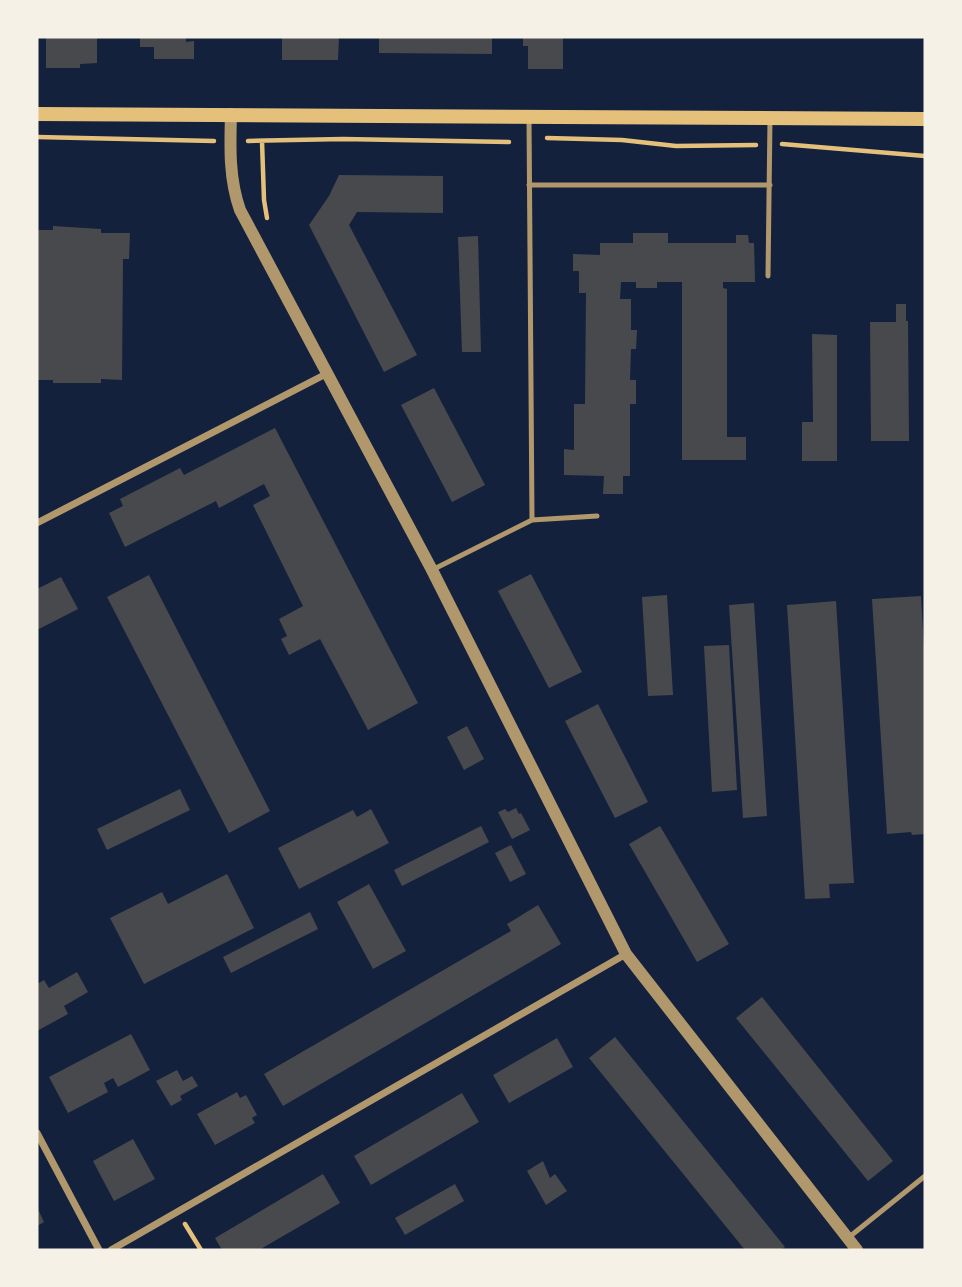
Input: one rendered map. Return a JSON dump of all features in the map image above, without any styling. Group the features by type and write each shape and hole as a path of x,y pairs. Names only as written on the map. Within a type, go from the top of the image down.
{"main road":[{"path":"37,114 925,119"}],"street":[{"path":"231,114 233,190 240,210 432,570 626,954 853,1247"},
{"path":"37,523 326,374"},
{"path":"111,1250 626,954"},
{"path":"37,1133 99,1250"}],"lane":[{"path":"529,115 532,520"},
{"path":"768,276 770,117"},
{"path":"529,185 770,184"},
{"path":"432,570 532,520 597,516"},
{"path":"853,1247 925,1176"}],"path":[{"path":"37,136 217,141"},
{"path":"548,138 622,140 676,146 827,146 925,156"},
{"path":"248,141 509,142"},
{"path":"262,141 264,200 270,225"},
{"path":"178,1212 201,1250"}],"building":[{"path":"46,37 97,37 97,63 80,64 80,68 46,68"},
{"path":"140,37 186,37 186,42 194,41 194,59 154,59 154,47 140,47"},
{"path":"282,37 339,37 338,60 282,60"},
{"path":"379,37 492,37 492,54 379,53"},
{"path":"523,37 563,37 563,69 528,69 528,46 523,46"},
{"path":"339,175 443,176 443,213 357,212 349,225 417,355 384,372 309,225 329,196"},
{"path":"53,226 101,229 101,233 130,233 129,259 123,259 122,380 53,383 53,380 37,380 37,230 53,230"},
{"path":"633,233 668,233 668,243 736,243 736,235 748,235 749,243 754,243 755,282 723,282 723,288 727,289 727,437 746,437 746,460 682,460 682,282 657,282 657,288 636,288 636,282 621,282 620,299 631,299 631,330 637,330 636,349 631,349 630,380 636,380 636,404 630,404 630,476 623,476 623,494 603,494 604,476 564,475 564,449 574,450 574,404 585,404 586,293 579,293 579,271 573,271 573,254 600,255 600,243 633,243"},
{"path":"478,236 481,352 462,352 458,237"},
{"path":"896,304 906,304 908,321 909,441 871,441 870,322 896,322"},
{"path":"812,334 837,335 837,461 802,461 802,422 813,422"},
{"path":"434,388 485,485 452,502 401,405"},
{"path":"275,428 418,703 368,730 320,639 289,655 281,639 287,636 279,619 303,606 253,505 270,496 264,484 219,508 216,501 125,547 109,513 123,506 120,499 180,468 184,475"},
{"path":"531,574 582,672 549,688 498,591"},
{"path":"149,575 270,811 229,833 107,597"},
{"path":"61,577 78,609 37,630 37,589"},
{"path":"667,595 673,695 648,696 642,597"},
{"path":"921,596 925,667 925,834 887,834 872,599"},
{"path":"836,601 854,883 829,884 830,898 805,899 787,605"},
{"path":"754,603 767,816 743,818 729,605"},
{"path":"729,645 737,790 712,792 704,646"},
{"path":"598,704 648,802 615,818 565,721"},
{"path":"467,726 484,759 464,770 447,737"},
{"path":"180,789 190,810 107,850 97,829"},
{"path":"516,808 530,830 512,839 498,812 505,809 508,812"},
{"path":"371,809 389,843 299,889 278,848 353,810 357,817"},
{"path":"481,826 489,842 402,886 394,870"},
{"path":"660,826 729,944 697,962 629,844"},
{"path":"511,845 526,874 510,882 495,853"},
{"path":"227,874 254,928 144,984 110,918 162,892 168,904"},
{"path":"369,884 406,951 373,969 337,902"},
{"path":"538,905 561,944 283,1106 264,1074 511,931 507,924"},
{"path":"310,912 318,929 231,973 223,957"},
{"path":"77,972 88,992 64,1006 68,1014 37,1031 37,984 44,980 49,988"},
{"path":"762,997 893,1161 868,1181 736,1018"},
{"path":"131,1034 150,1070 118,1087 113,1078 104,1083 108,1092 68,1113 49,1077"},
{"path":"615,1037 785,1247 780,1250 745,1250 589,1058"},
{"path":"557,1038 573,1067 509,1103 493,1075"},
{"path":"177,1070 183,1081 192,1076 198,1086 180,1096 182,1100 171,1106 156,1081"},
{"path":"237,1092 240,1098 246,1095 257,1115 252,1118 255,1123 215,1145 197,1114"},
{"path":"462,1093 479,1122 371,1185 354,1156"},
{"path":"133,1139 155,1179 114,1201 93,1161"},
{"path":"543,1161 550,1178 555,1174 567,1191 546,1205 527,1171"},
{"path":"323,1174 340,1203 259,1250 222,1250 215,1238"},
{"path":"455,1184 464,1201 405,1235 395,1218"},
{"path":"37,1207 44,1222 37,1226"}]}
